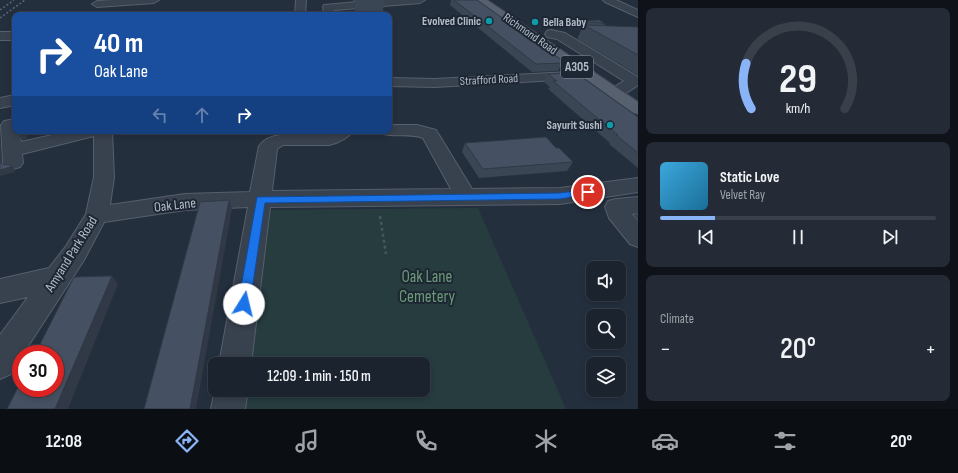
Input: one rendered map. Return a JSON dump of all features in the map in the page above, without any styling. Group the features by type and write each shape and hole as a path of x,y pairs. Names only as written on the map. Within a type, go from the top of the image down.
{"main road":[{"name":"Richmond Road","path":"480,0 533,35 638,109"}],"street":[{"path":"89,12 98,2 154,0"},
{"path":"300,12 301,0"},
{"path":"329,12 328,7 432,0"},
{"path":"608,0 638,14"},
{"path":"533,35 579,33"},
{"path":"551,34 561,36 637,83"},
{"name":"Strafford Road","path":"392,82 435,82 589,75"},
{"path":"614,93 637,83"},
{"path":"0,103 12,101"},
{"path":"8,125 12,157 84,134"},
{"path":"392,130 418,130 430,134 466,197"},
{"name":"Amyand Park Road","path":"0,364 16,337 58,278 97,215 104,177 103,134"},
{"path":"236,357 268,146 279,140 329,140 339,134"},
{"name":"Oak Lane","path":"97,215 185,202 560,196 638,186"},
{"path":"638,205 616,207 617,212 638,237"},
{"path":"0,291 58,278"},
{"path":"228,409 230,397"}],"path":[{"path":"376,198 386,254"}],"green space":[{"name":"Oak Lane Cemetery","path":"478,208 566,409 243,409 244,397 430,397 430,357 250,357 267,210"}],"building":[{"path":"454,0 477,0 563,61 560,61 563,63 536,64"},
{"path":"599,20 605,24 596,22 564,22"},
{"path":"584,25 638,27 638,55"},
{"path":"576,73 638,117 638,153 553,81 557,81 548,74"},
{"path":"546,137 556,148 559,148 573,162 483,169 465,143"},
{"path":"0,162 2,164 11,165 11,167 0,170"},
{"path":"229,200 190,409 144,409 200,202"},
{"path":"112,276 64,388 64,345 40,345 74,277"},
{"path":"13,397 60,397 55,409 7,409"}],"railway":[{"path":"0,10 14,0"},
{"path":"0,18 25,0"}],"place":[{"name":"Evolved Clinic","path":"489,21"},
{"name":"Bella Baby","path":"535,22"},
{"name":"Sayurit Sushi","path":"610,125"}],"route":[{"path":"244,304 260,200 560,196 588,192"}]}
